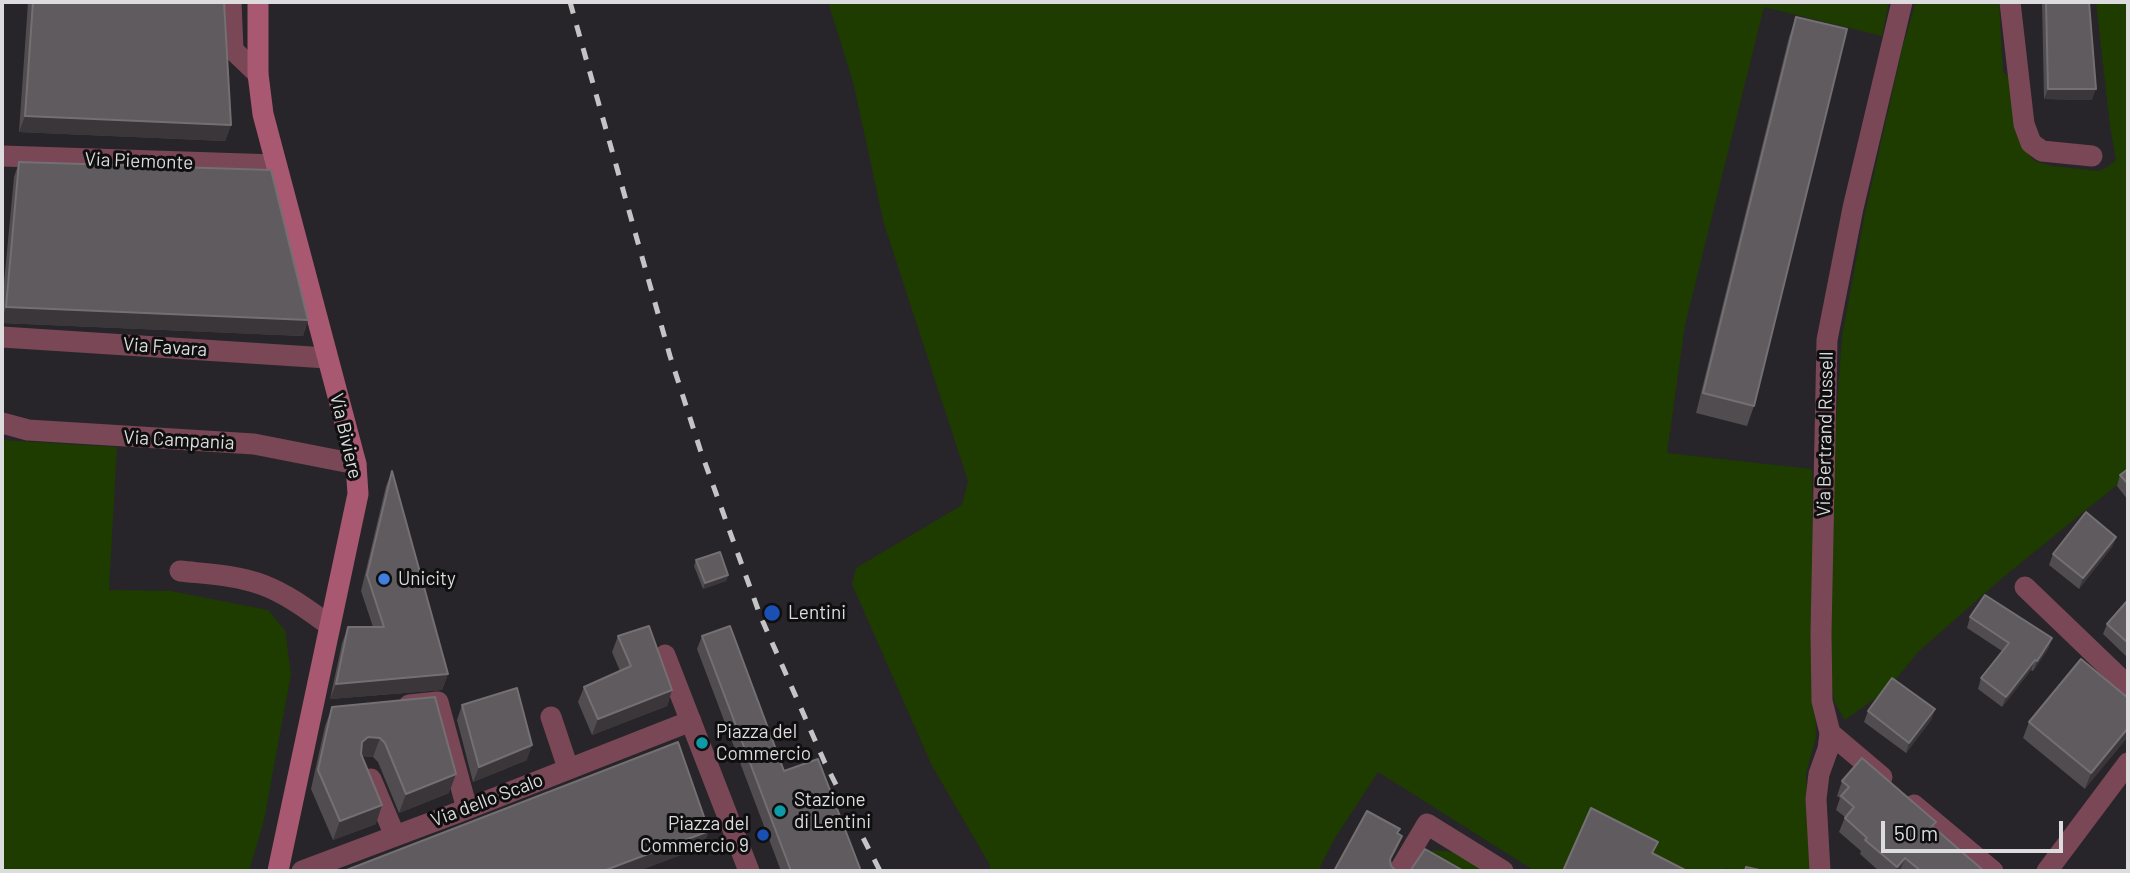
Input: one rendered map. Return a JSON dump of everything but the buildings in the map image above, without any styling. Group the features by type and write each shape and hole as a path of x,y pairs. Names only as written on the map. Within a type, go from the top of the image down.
{"main road":[{"name":"Via Biviere","path":"258,2 258,74 263,114 356,464 358,494 329,625 320,714 278,871"}],"street":[{"path":"231,2 233,50 258,74"},
{"name":"Via Bertrand Russell","path":"1820,871 1816,799 1819,774 1828,749 1830,733 1822,701 1821,633 1827,340 1853,208 1902,2"},
{"path":"2010,2 2024,124 2031,144 2042,151 2092,156"},
{"name":"Via Piemonte","path":"2,156 276,165"},
{"name":"Via Favara","path":"2,337 327,358"},
{"name":"Via Campania","path":"2,423 28,430 254,444 356,464"},
{"path":"180,571 261,584 295,601 329,625"},
{"path":"2025,587 2128,686"},
{"path":"665,655 681,724 743,870"},
{"path":"382,708 438,702 467,809"},
{"path":"551,716 568,768"},
{"name":"Via dello Scalo","path":"302,871 681,724"},
{"path":"1830,733 1993,871"},
{"path":"2047,871 2128,763"},
{"path":"366,768 395,836"},
{"path":"1399,871 1427,824 1503,871"}],"green space":[{"path":"828,2 1889,2 1882,36 1764,7 1685,325 1667,453 1812,469 1816,737 1806,774 1811,871 1744,871 1725,868 1723,871 1663,871 1659,869 1654,852 1564,871 1535,871 1378,772 1335,838 1318,871 990,871 990,865 932,766 852,584 856,568 962,505 968,481 884,224 853,82"},
{"path":"1916,2 1999,2 2003,72 2010,78 2024,149 2035,161 2052,166 2098,171 2116,160 2096,2 2128,2 2128,476 2001,579 1918,652 1888,689 1845,720 1834,701 1830,669 1834,453 1842,336 1865,213 1903,45"},
{"path":"2,440 117,447 109,590 171,591 268,610 285,630 291,674 264,820 249,871 2,871"},
{"path":"1433,850 1453,852 1487,871 1442,871 1420,859"}],"railway":[{"path":"570,2 670,356 700,449 760,615 825,763 880,871"}],"place":[{"name":"Unicity","path":"384,579"},
{"name":"Lentini","path":"772,613"},
{"name":"Piazza del Commercio","path":"702,743"},
{"name":"Stazione di Lentini","path":"780,811"},
{"name":"Piazza del Commercio 9","path":"763,835"}]}
